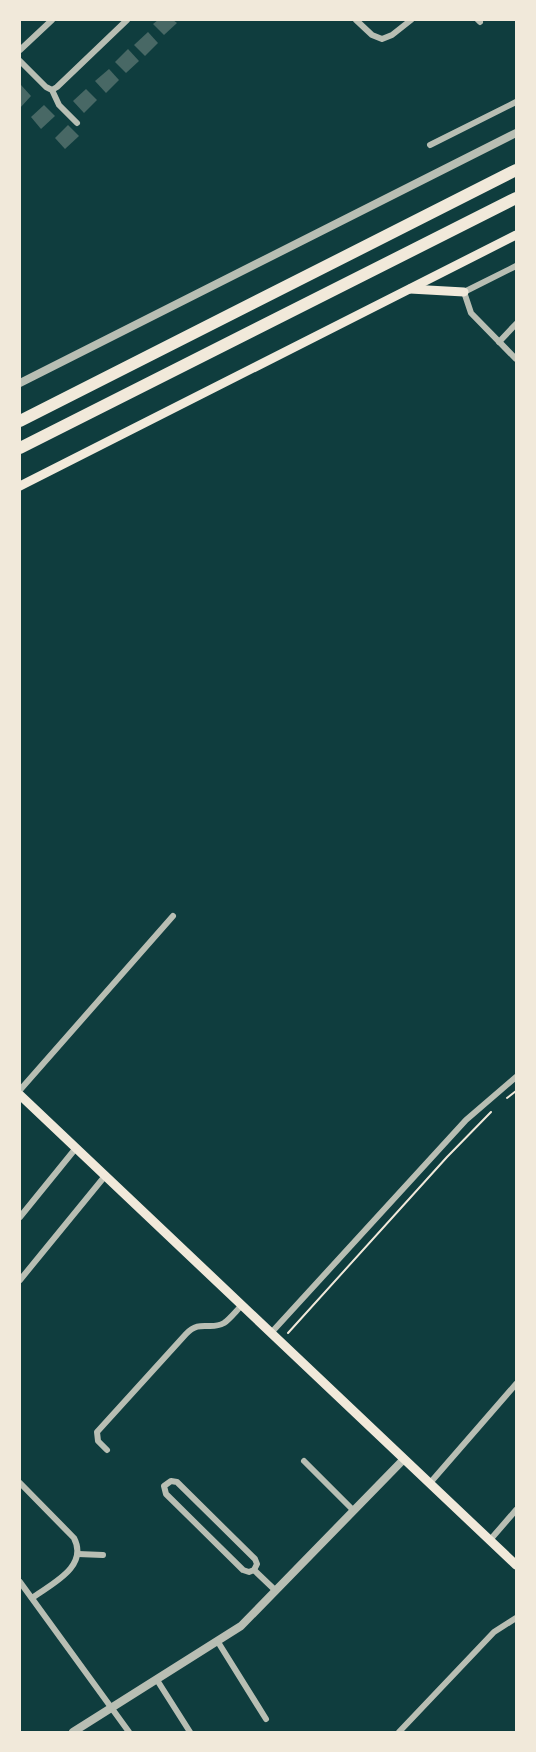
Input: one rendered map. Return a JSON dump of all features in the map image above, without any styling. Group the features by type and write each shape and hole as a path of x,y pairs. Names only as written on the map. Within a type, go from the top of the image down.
{"highway":[{"path":"20,421 516,170"},
{"path":"20,448 516,198"}],"main road":[{"path":"20,486 516,235"},
{"path":"408,289 464,292"},
{"path":"20,1095 516,1565"}],"street":[{"path":"20,50 52,20"},
{"path":"52,90 127,20"},
{"path":"356,20 372,35 382,39 392,35 411,20"},
{"path":"20,61 46,87 52,90 59,105 77,123"},
{"path":"430,145 516,102"},
{"path":"20,382 516,133"},
{"path":"516,266 464,292 471,313 516,359"},
{"path":"499,342 516,324"},
{"path":"20,1090 173,916"},
{"path":"271,1333 466,1120 516,1077"},
{"path":"20,1217 76,1148"},
{"path":"20,1280 105,1176"},
{"path":"107,1450 98,1441 97,1432 190,1329 200,1325 216,1326 224,1323 242,1305"},
{"path":"430,1483 516,1384"},
{"path":"73,1732 241,1626 404,1459"},
{"path":"304,1461 354,1511"},
{"path":"171,1481 177,1482 213,1518 255,1559 257,1564 254,1570 249,1572 243,1570 166,1494 164,1489 166,1484 171,1481"},
{"path":"20,1483 74,1538 78,1554 71,1569 32,1599"},
{"path":"490,1540 516,1510"},
{"path":"202,1529 213,1518"},
{"path":"78,1554 103,1555"},
{"path":"254,1570 276,1591"},
{"path":"20,1582 129,1732"},
{"path":"399,1732 494,1632 516,1618"},
{"path":"218,1642 266,1719"},
{"path":"157,1680 190,1732"}],"path":[{"path":"507,1098 516,1091"},
{"path":"288,1334 447,1157 491,1112"}],"building":[{"path":"158,20 173,20 177,23 164,35 153,24"},
{"path":"148,32 158,43 145,56 134,45"},
{"path":"128,49 139,61 126,73 115,62"},
{"path":"109,69 119,80 106,93 95,81"},
{"path":"20,86 31,96 20,108"},
{"path":"86,89 97,100 84,113 73,101"},
{"path":"44,105 55,116 41,129 31,117"},
{"path":"68,125 79,136 65,149 55,138"}]}
